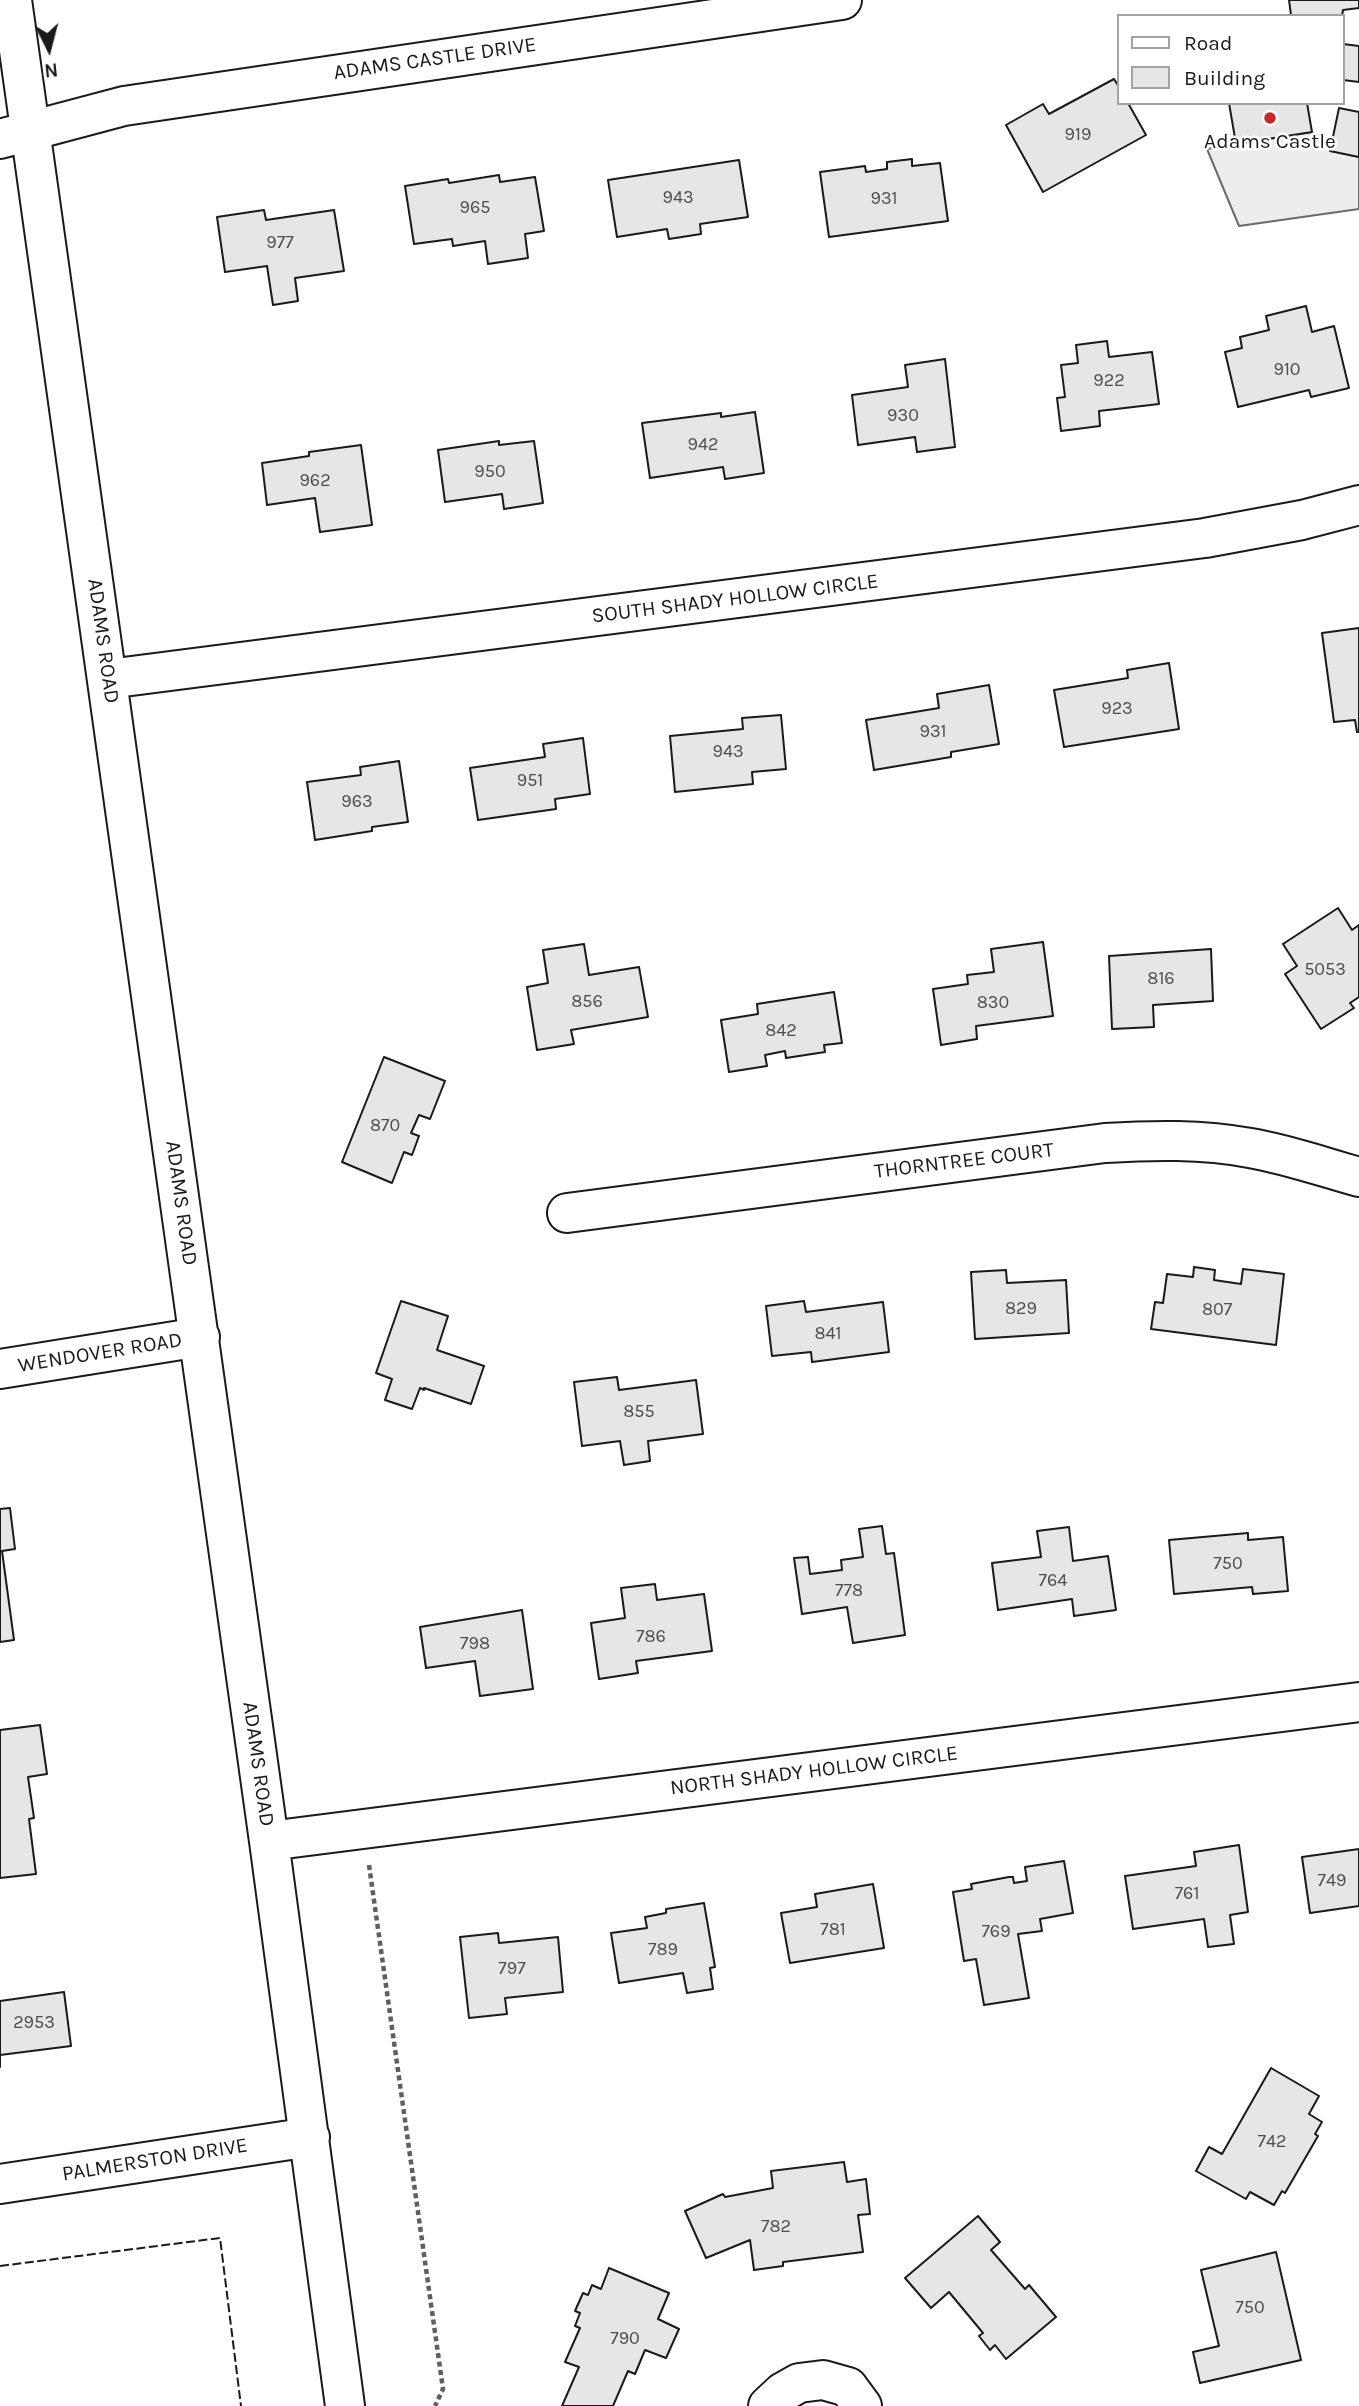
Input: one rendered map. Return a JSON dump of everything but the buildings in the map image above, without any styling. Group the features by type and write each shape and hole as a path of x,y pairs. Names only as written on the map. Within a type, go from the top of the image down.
{"street":[{"name":"ADAMS ROAD","path":"12,0 16,134 108,679 270,1841 345,2406"},
{"name":"ADAMS CASTLE DRIVE","path":"16,134 124,106 842,0"},
{"name":"SOUTH SHADY HOLLOW CIRCLE","path":"108,679 1205,538 1302,520 1359,505"},
{"name":"THORNTREE COURT","path":"567,1213 1105,1143 1138,1141 1170,1140 1251,1148 1359,1177"},
{"name":"WENDOVER ROAD","path":"0,1369 200,1338"},
{"name":"NORTH SHADY HOLLOW CIRCLE","path":"270,1841 1359,1702"},
{"name":"PALMERSTON DRIVE","path":"0,2183 310,2137"},
{"path":"768,2406 783,2392 799,2383 822,2380 848,2387 862,2406"}],"path":[{"path":"368,1857 443,2389 435,2406"}],"shaded area":[{"path":"1312,132 1331,146 1331,151 1359,157 1359,209 1239,226 1207,149"}],"fence":[{"path":"0,2266 220,2238 241,2406"}],"place":[{"name":"Adams Castle","path":"1270,118"}]}
